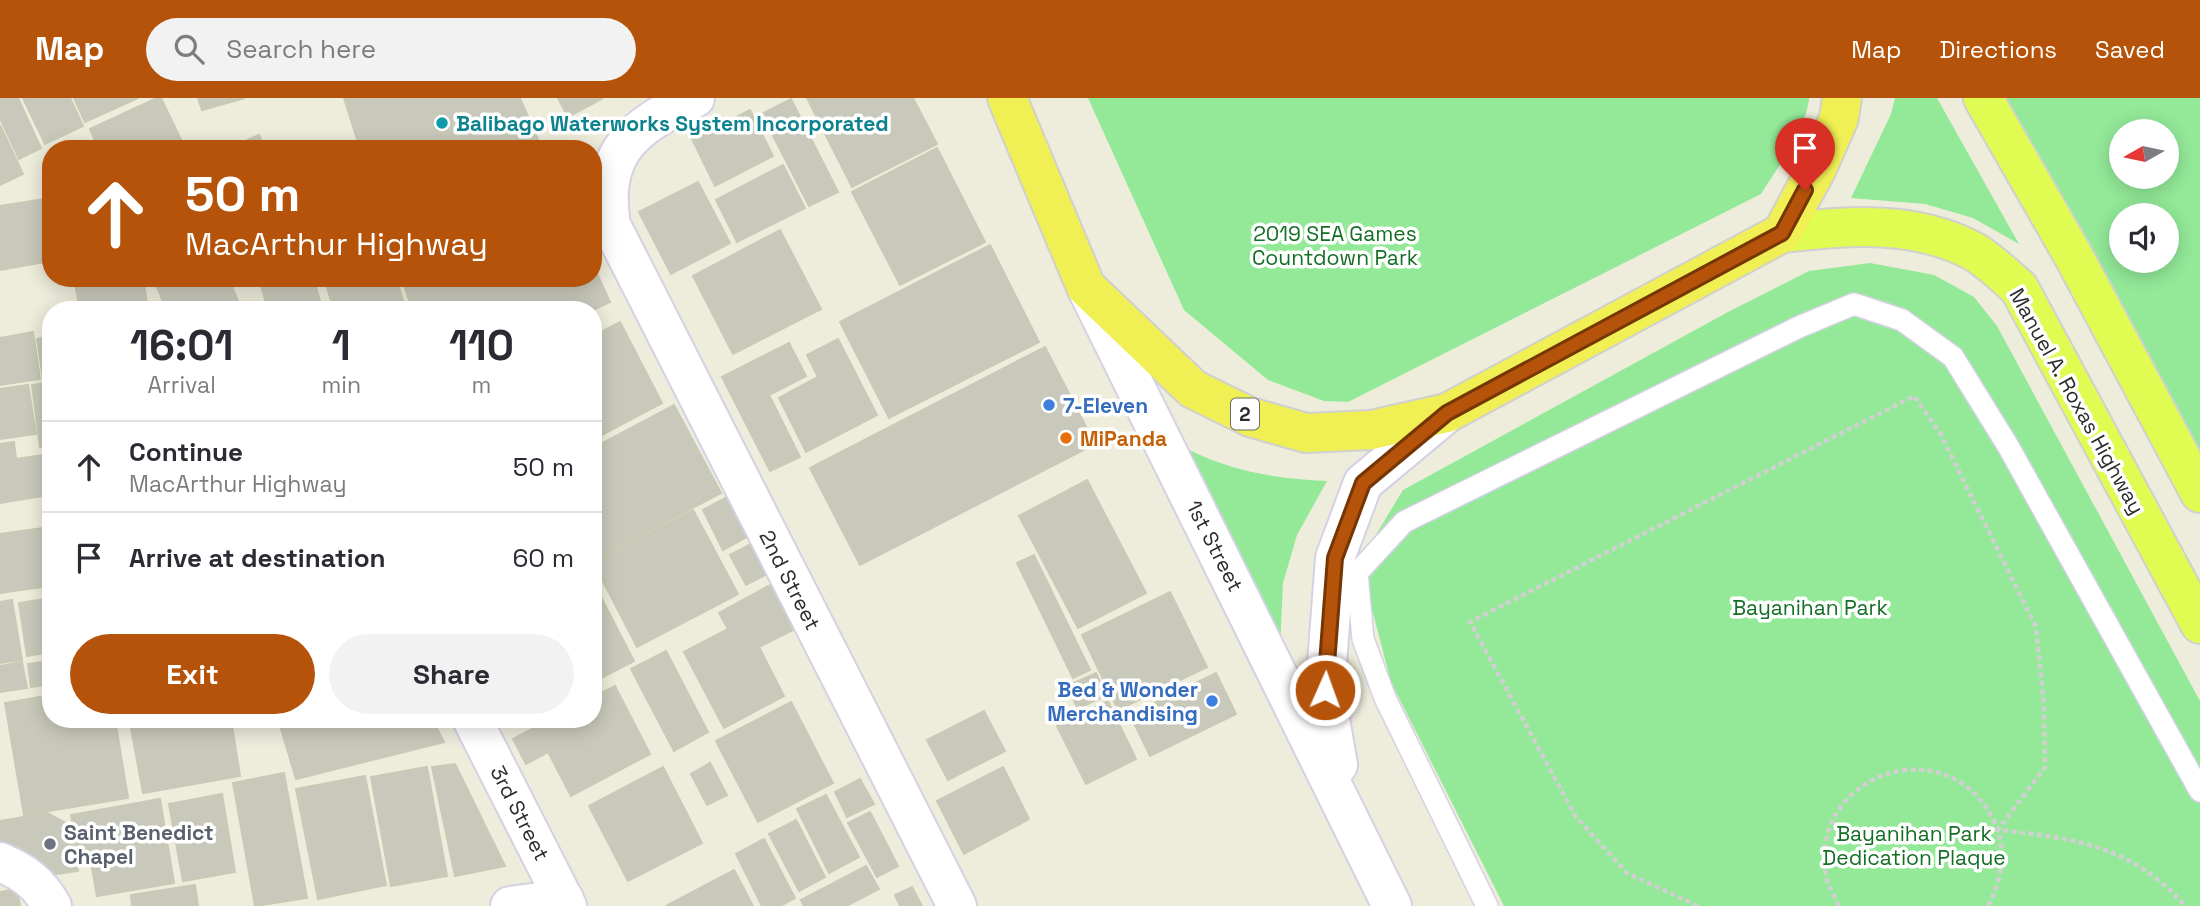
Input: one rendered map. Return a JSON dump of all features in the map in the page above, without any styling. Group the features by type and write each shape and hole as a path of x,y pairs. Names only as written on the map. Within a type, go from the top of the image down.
{"highway":[{"name":"2","path":"1007,98 1086,287 1193,389 1251,417 1306,433 1371,430 1447,413 1782,233"},
{"path":"1782,233 1817,168 1839,118 1842,98"}],"main road":[{"path":"1983,98 2074,257 2200,493"},
{"name":"Manuel A. Roxas Highway","path":"1782,233 1853,226 1915,229 1974,251 2019,288 2200,624"}],"street":[{"name":"2nd Street","path":"695,98 641,128 618,153 609,175 606,196 611,225 957,906"},
{"name":"1st Street","path":"1086,287 1345,805 1390,905"},
{"name":"1st Street","path":"1345,805 1325,690 1335,558 1363,483 1447,413"},
{"name":"3rd Street","path":"477,728 566,902"},
{"path":"0,862 22,872 42,888 52,906"},
{"path":"510,906 566,902"}],"lane":[{"path":"1487,906 1385,698 1363,639 1357,573 1404,522 1800,327 1854,304 1902,320 1953,357 2008,446 2200,791"}],"path":[{"path":"1698,906 1627,873 1576,817 1470,622 1914,396 1940,433 2036,627 2044,706 2045,767 1998,830"},
{"path":"1839,906 1826,878 1825,848 1839,810 1851,794 1875,777 1904,769 1935,771 1962,783 1984,803 1998,830 2003,859 1997,886 1988,906"},
{"path":"1998,830 2048,835 2110,850 2162,880 2185,906"}],"green space":[{"name":"2019 SEA Games Countdown Park","path":"1088,98 1809,98 1797,135 1761,194 1348,402 1324,401 1268,380 1184,310"},
{"path":"1895,98 1937,98 2019,244 1973,218 1925,204 1851,198 1891,114"},
{"path":"2001,98 2200,98 2200,471"},
{"name":"Bayanihan Park","path":"1870,263 1934,275 1974,297 1997,326 2200,701 2200,906 1504,906 1391,682 1367,590 1371,543 1403,490 1728,312 1809,271"},
{"path":"1170,440 1209,459 1246,471 1285,478 1327,481 1297,535 1283,583 1280,648"}],"building":[{"path":"0,98 18,98 41,148 19,159 0,118"},
{"path":"23,98 70,98 83,126 53,140 43,140"},
{"path":"74,98 138,98 85,122"},
{"path":"161,98 181,140 95,140 90,129"},
{"path":"198,98 245,98 202,110"},
{"name":"Balibago Waterworks System Incorporated","path":"344,98 520,98 538,140 357,140"},
{"path":"558,98 603,98 568,117"},
{"path":"807,98 913,98 937,144 852,187"},
{"path":"791,99 838,192 809,206 762,114"},
{"path":"750,110 773,156 715,186 692,139"},
{"path":"0,125 23,174 0,185"},
{"path":"259,135 261,140 248,140"},
{"path":"937,148 985,242 900,285 852,192"},
{"path":"783,165 805,208 737,242 716,200"},
{"path":"698,182 730,243 671,274 639,212"},
{"path":"42,199 42,263 0,270 0,206"},
{"path":"780,230 821,309 733,354 693,276"},
{"path":"990,245 1039,342 889,418 840,322"},
{"path":"602,285 610,302 602,306 602,301 409,301 405,287 602,287"},
{"path":"76,287 144,287 147,301 78,301"},
{"path":"157,287 232,287 238,301 163,301"},
{"path":"262,287 316,287 320,301 265,301"},
{"path":"327,287 399,287 403,301 331,301"},
{"path":"620,322 662,403 602,435 602,331"},
{"path":"33,332 40,379 0,385 0,338"},
{"path":"42,338 42,372 37,339"},
{"path":"838,339 877,415 806,452 779,398 818,377 807,355"},
{"path":"789,343 806,376 769,395 800,457 770,471 722,377"},
{"path":"1045,347 1095,444 860,565 810,468"},
{"path":"42,383 40,447 32,385"},
{"path":"28,385 36,434 0,439 0,389"},
{"path":"674,405 721,493 602,555 602,443"},
{"path":"14,442 16,459 42,455 42,496 0,503 0,444"},
{"path":"1087,480 1146,593 1078,628 1019,516"},
{"path":"729,496 750,535 723,550 703,510"},
{"path":"693,510 738,594 637,647 602,579 602,557"},
{"path":"42,528 42,587 0,593 0,534"},
{"path":"753,543 769,573 746,585 730,555"},
{"path":"1034,555 1090,670 1073,678 1017,563"},
{"path":"770,585 793,630 759,647 784,696 724,728 684,652 728,629 719,613"},
{"path":"1170,592 1207,667 1118,710 1082,635"},
{"path":"42,599 42,654 27,656 19,603"},
{"path":"602,599 634,661 602,677"},
{"path":"12,600 22,660 0,663 0,602"},
{"path":"666,651 708,732 674,751 631,669"},
{"path":"22,662 27,688 0,692 0,666"},
{"path":"42,662 42,685 31,687 28,664"},
{"path":"1096,673 1106,695 1078,709 1067,686"},
{"path":"1216,673 1236,714 1150,756 1130,715"},
{"path":"615,686 650,754 571,796 548,752 526,764 513,739 534,728 602,728 602,692"},
{"path":"42,697 42,728 116,728 128,798 24,815 5,703"},
{"path":"1108,701 1136,759 1086,784 1057,726"},
{"path":"791,702 833,783 758,822 716,741"},
{"path":"984,711 1005,751 948,780 927,740"},
{"path":"131,728 232,728 240,776 143,793"},
{"path":"281,728 437,728 444,742 296,779"},
{"path":"710,763 727,795 707,805 691,774"},
{"path":"455,764 505,866 455,876 432,767"},
{"path":"427,767 447,876 391,886 371,777"},
{"path":"663,767 702,843 628,881 589,806"},
{"path":"1003,767 1029,819 964,854 937,801"},
{"path":"284,773 307,898 255,906 233,783"},
{"path":"365,776 386,885 318,899 296,789"},
{"path":"860,779 874,804 847,817 835,792"},
{"path":"222,794 235,872 183,881 169,804"},
{"path":"826,795 859,857 829,873 797,809"},
{"path":"160,799 174,883 97,896 91,862 80,863 71,815"},
{"path":"870,812 898,866 877,877 848,823"},
{"path":"47,813 71,826 78,871 43,876 1,845 0,821"},
{"path":"796,820 825,877 799,891 769,834"},
{"path":"764,839 795,898 780,906 762,906 736,854"},
{"path":"866,866 879,889 846,906 804,906 801,900"},
{"path":"734,870 753,906 666,906"},
{"path":"195,885 198,906 132,906 131,895"},
{"path":"912,887 922,906 900,906 895,895"},
{"path":"17,889 20,906 0,906 0,892"}],"place":[{"name":"Balibago Waterworks System Incorporated","path":"442,123"},
{"name":"7-Eleven","path":"1049,405"},
{"name":"MiPanda","path":"1066,438"},
{"name":"Bed & Wonder Merchandising","path":"1212,701"},
{"name":"Saint Benedict Chapel","path":"50,844"}],"route":[{"path":"1325,690 1335,558 1363,483 1447,413 1782,233 1805,190"}],"park label":[{"name":"Bayanihan Park Dedication Plaque","path":"1914,845"}]}
